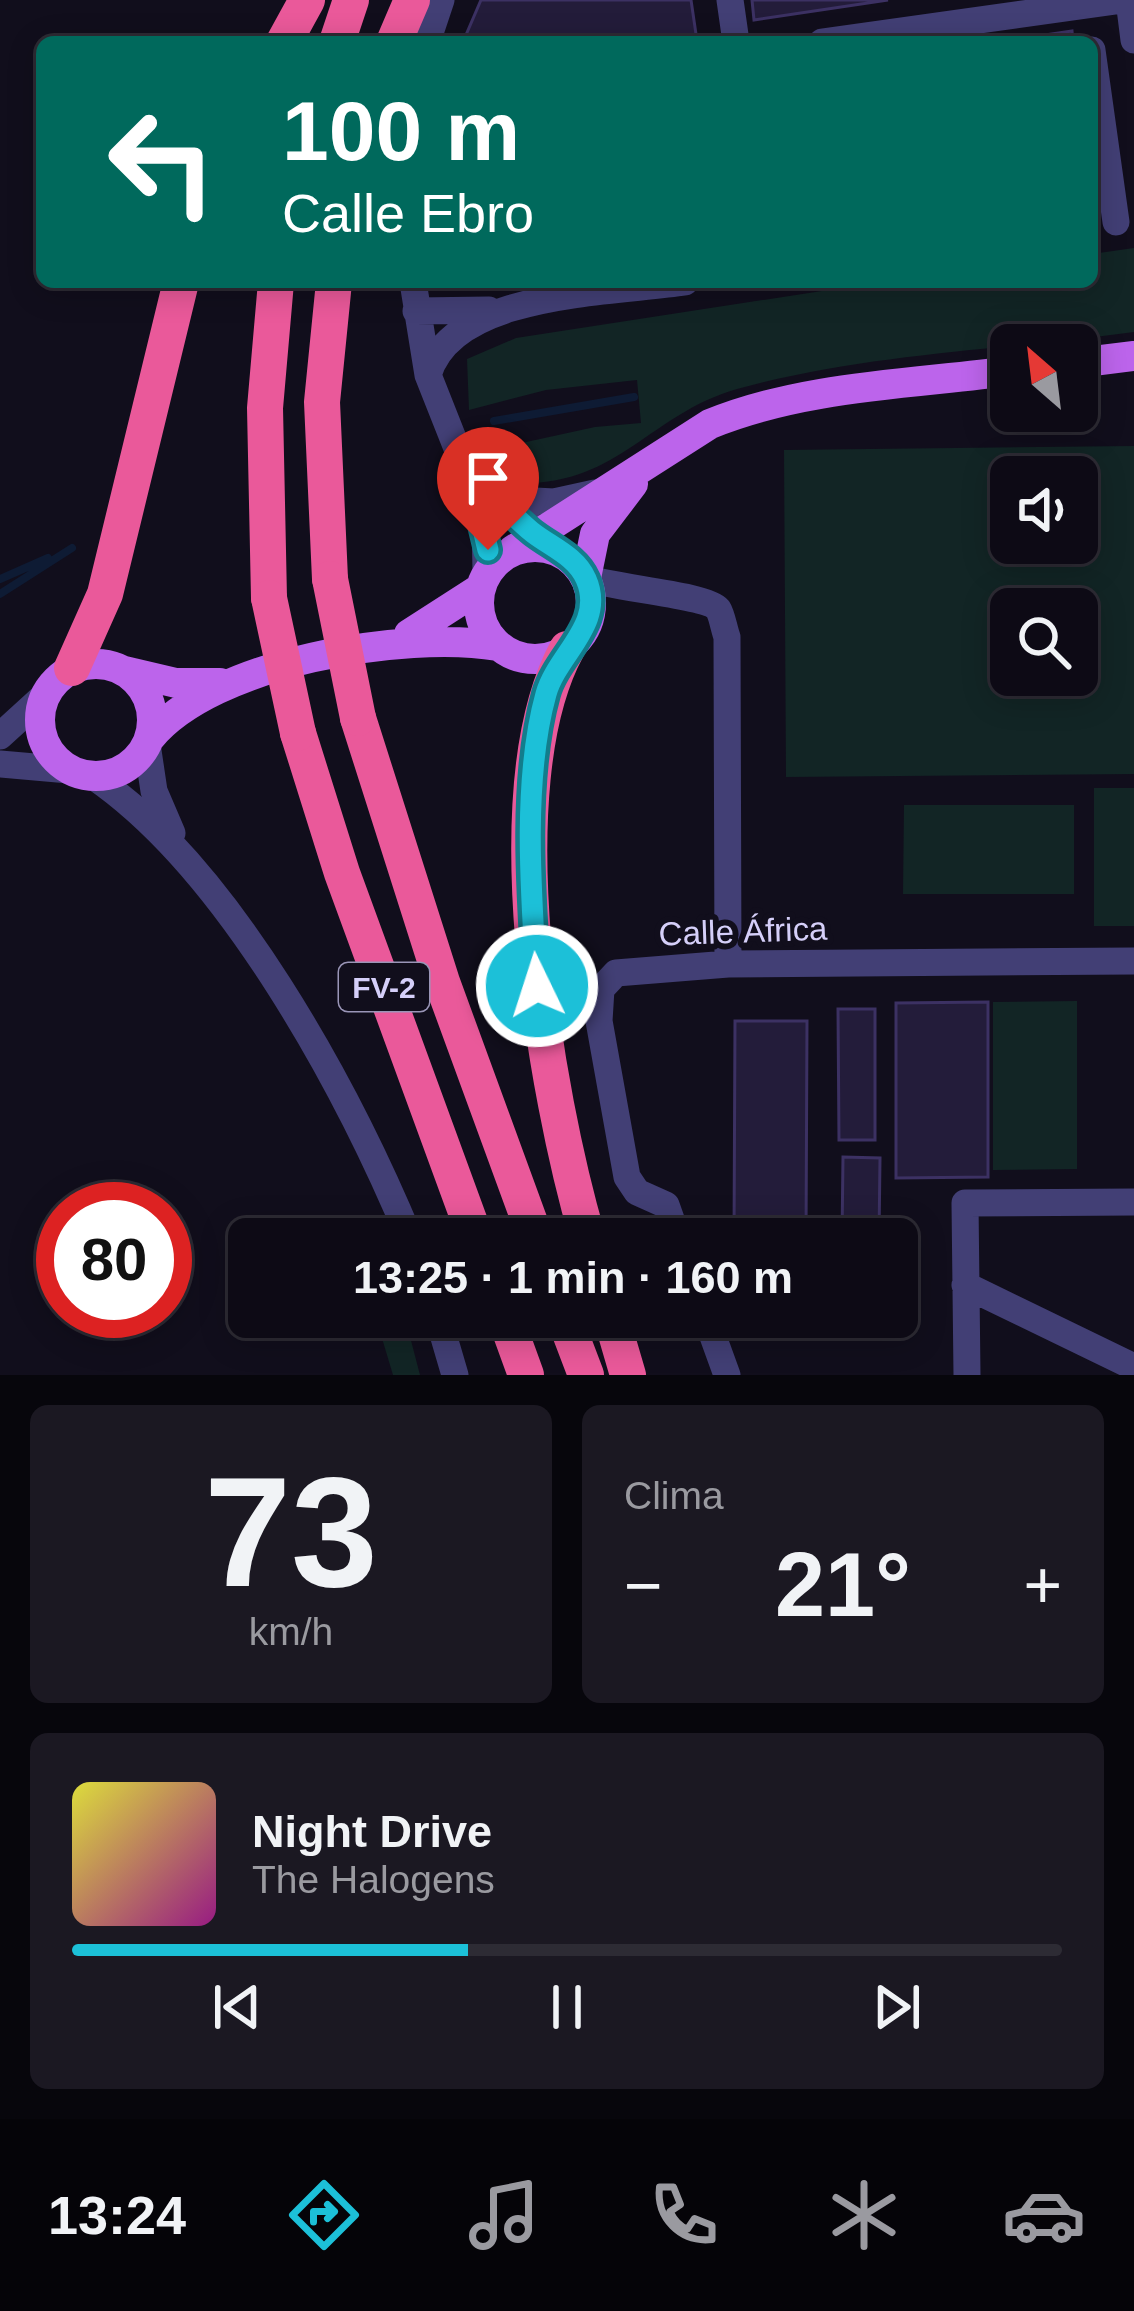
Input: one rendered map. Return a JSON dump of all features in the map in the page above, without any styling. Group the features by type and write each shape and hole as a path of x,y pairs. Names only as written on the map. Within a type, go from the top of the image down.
{"highway":[{"path":"287,36 307,0"},
{"path":"339,36 351,0"},
{"path":"397,36 412,0"},
{"path":"72,668 105,594 180,288"},
{"name":"FV-2","path":"275,288 265,408 269,598 298,733 342,873 468,1218"},
{"name":"FV-2","path":"333,288 322,402 330,579 358,718 442,982 528,1218"},
{"path":"567,649 546,695 540,724 531,901 552,1101 583,1218"},
{"path":"513,1338 526,1375"},
{"path":"572,1338 586,1375"},
{"path":"617,1338 628,1375"}],"main road":[{"path":"1098,360 1134,356"},
{"path":"226,683 176,682 101,663 72,668 45,695 42,737 81,773 124,769 182,706 226,683 398,639 440,619 605,490 710,424 767,404 990,374"},
{"path":"398,639 439,637 498,646 537,659 567,649 589,619 586,578 595,535 649,466"},
{"path":"537,546 586,578"},
{"path":"483,581 481,621 498,646"},
{"path":"125,671 150,700 149,741"}],"street":[{"path":"429,36 441,0"},
{"path":"730,0 735,36"},
{"path":"862,36 1126,0 1134,40"},
{"path":"1085,3 1090,36"},
{"path":"1098,100 1114,222"},
{"path":"483,581 485,519 428,375 414,296 505,308 643,288"},
{"path":"428,375 438,351 456,333 505,308"},
{"path":"468,467 537,546"},
{"path":"498,499 554,502 605,490"},
{"path":"586,578 638,592 699,596 717,608 727,637 728,964"},
{"path":"0,736 45,695"},
{"path":"149,741 154,790 179,848 328,1073 400,1218"},
{"path":"0,764 81,773 179,848"},
{"name":"Calle África","path":"671,1218 666,1204 637,1192 627,1177 599,1021 601,988 616,974 728,964 1134,961"},
{"path":"967,1375 964,1203 1134,1202"},
{"path":"965,1285 1134,1367"},
{"path":"444,1338 455,1375"},
{"path":"714,1338 727,1375"}],"green space":[{"path":"1134,248 1134,332 1098,336 1098,324 990,324 990,348 836,367 737,389 679,415 607,462 550,481 514,483 490,450 595,427 641,423 637,380 546,390 469,410 467,359 516,338 841,288 1098,288 1098,253"},
{"path":"1134,446 1134,774 786,777 784,450"},
{"path":"1094,788 1134,788 1134,926 1094,926"},
{"path":"904,805 1074,805 1074,894 903,894"},
{"path":"1077,1001 1077,1169 993,1170 993,1002"},
{"path":"382,1338 410,1338 420,1375 393,1375"}],"building":[{"path":"481,0 691,0 696,36 466,36"},
{"path":"752,0 888,0 754,20"},
{"path":"988,1002 988,1177 896,1178 896,1003"},
{"path":"838,1009 875,1009 875,1140 839,1140"},
{"path":"735,1021 807,1021 806,1218 734,1218"},
{"path":"843,1157 880,1158 879,1218 842,1218"}],"waterway":[{"path":"494,421 634,397"},
{"path":"0,594 72,548"},
{"path":"0,579 48,558"}],"route":[{"path":"488,550 485,519 468,467 530,530 578,566 590,593 589,619 554,674 540,724 531,901 537,986"}]}
